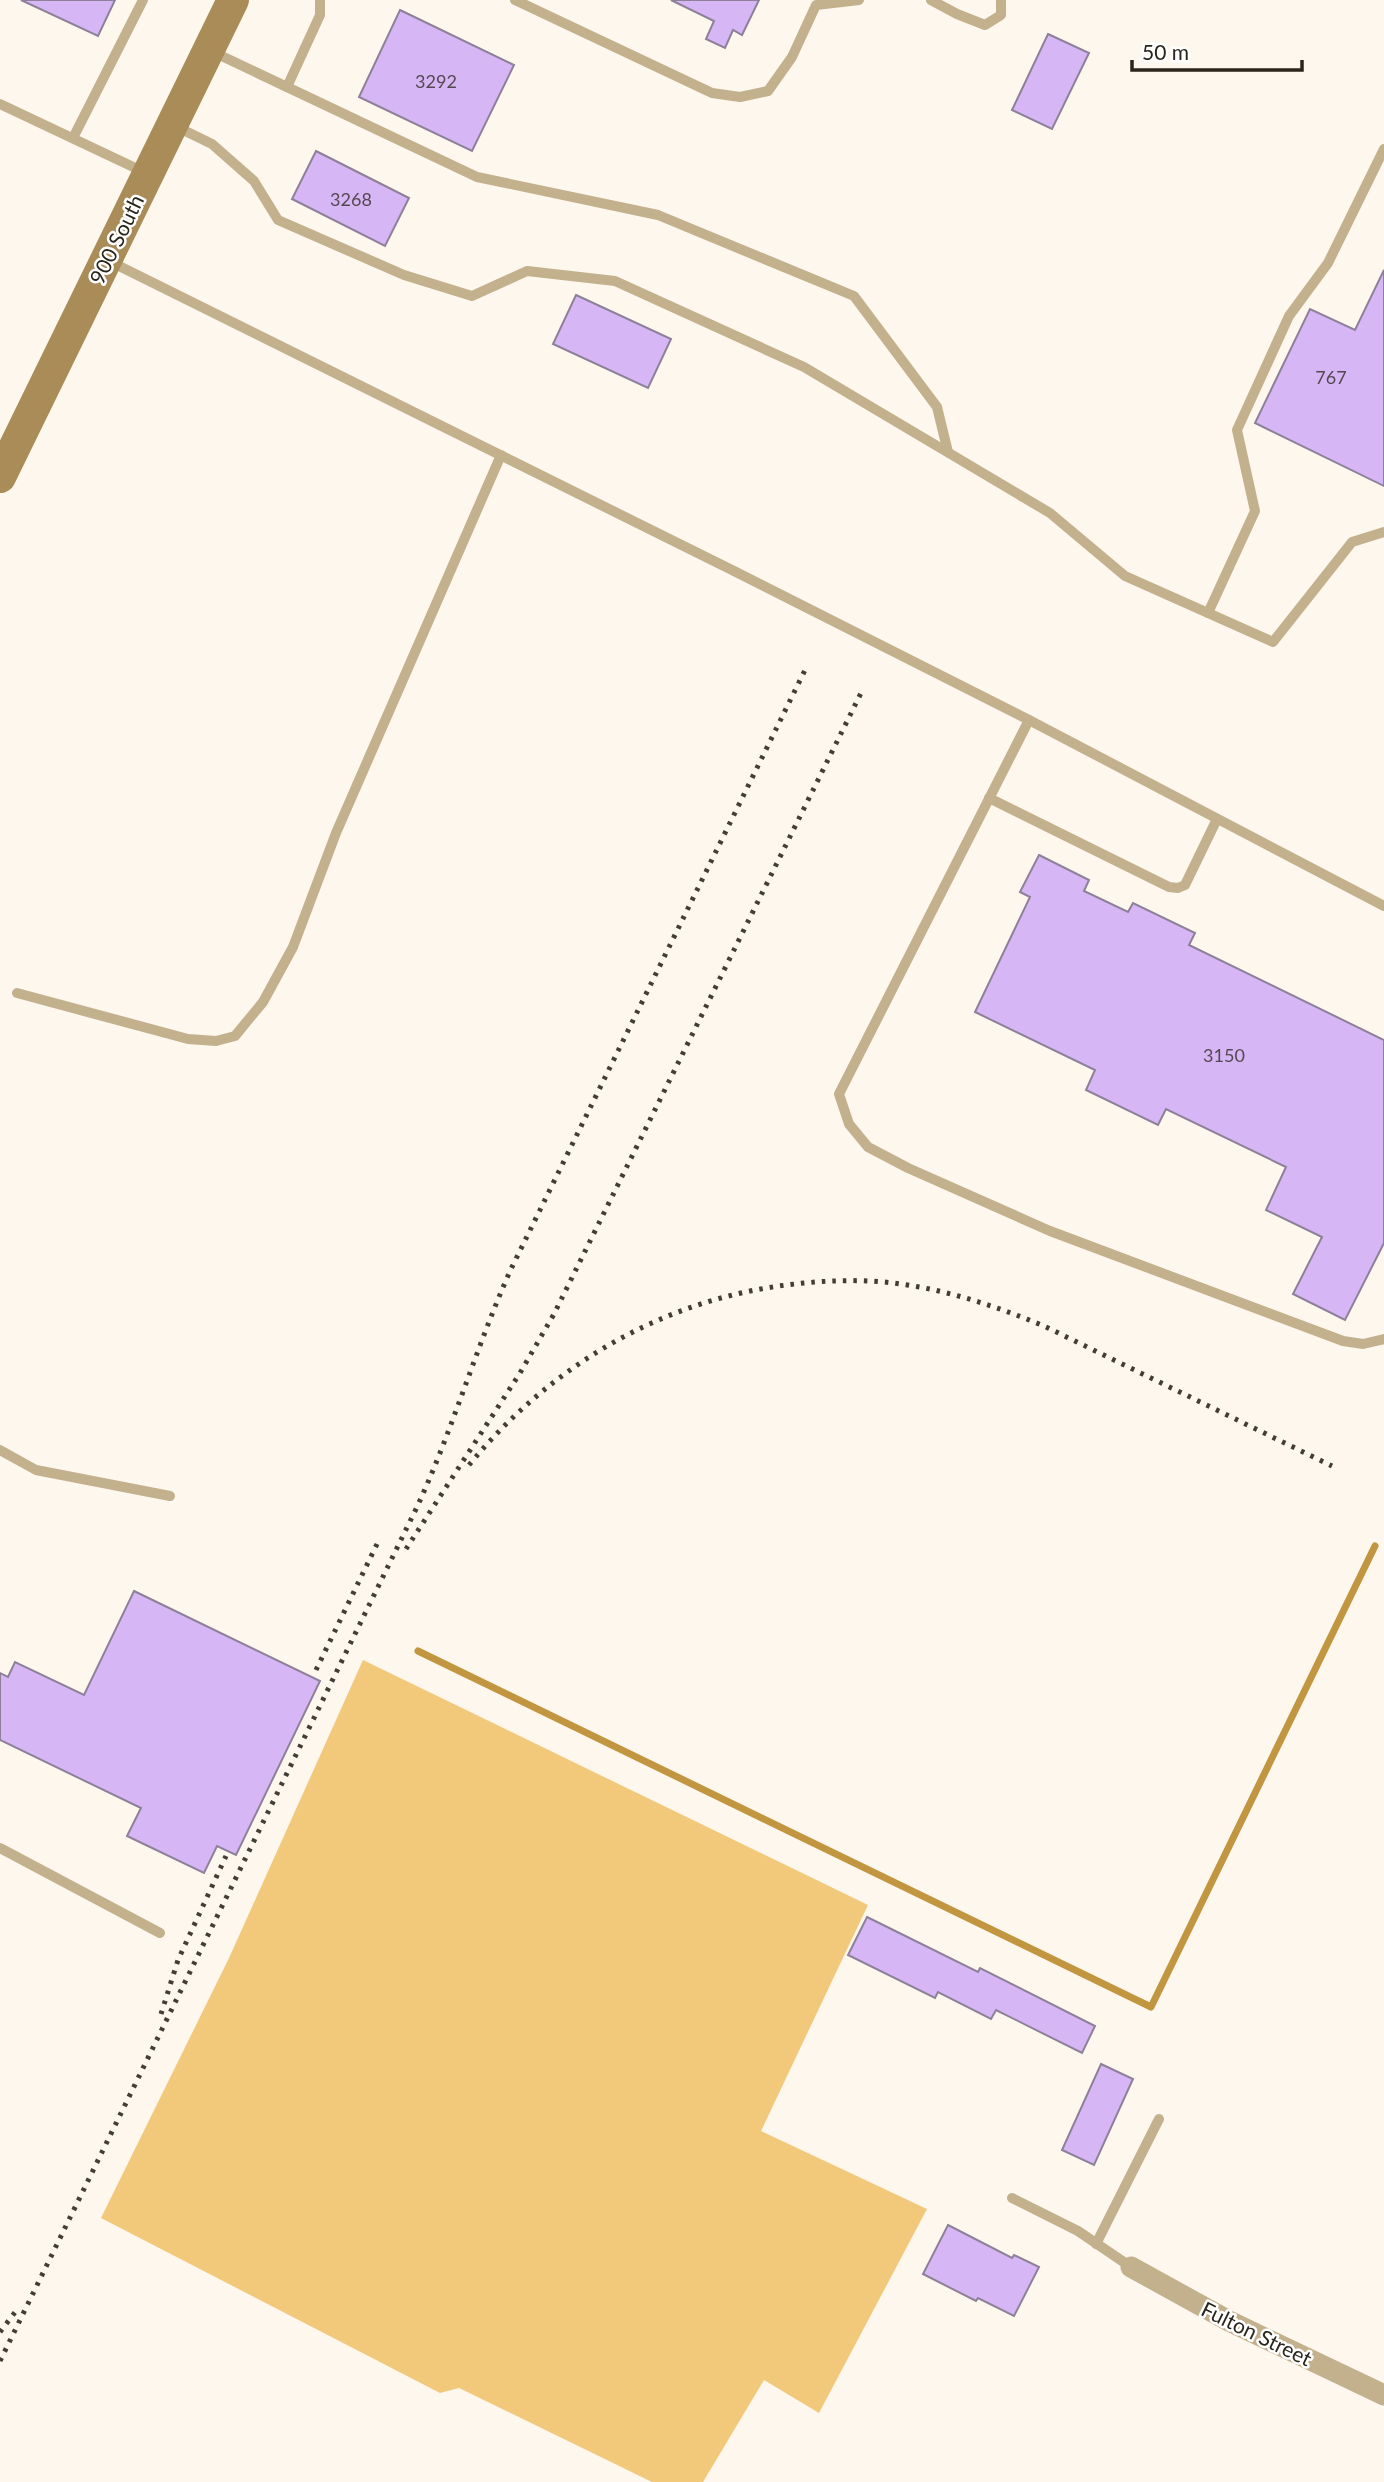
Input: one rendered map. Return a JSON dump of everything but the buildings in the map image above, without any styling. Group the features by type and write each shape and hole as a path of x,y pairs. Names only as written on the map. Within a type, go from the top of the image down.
{"street":[{"name":"900 South","path":"0,477 233,0"},
{"name":"Fulton Street","path":"1131,2267 1228,2321 1384,2395"}],"lane":[{"path":"73,138 143,0"},
{"path":"287,87 320,15 320,0"},
{"path":"515,0 712,93 740,97 768,91 792,57 816,5 859,0"},
{"path":"931,0 985,25 1001,15 1001,0"},
{"path":"208,50 477,177 658,215 854,296 937,407 948,452"},
{"path":"0,104 148,173"},
{"path":"172,124 212,144 254,181 278,220 404,275 472,296 527,271 615,281 804,367 1050,513 1125,576 1273,642 1352,542 1384,532"},
{"path":"1208,613 1255,511 1237,430 1289,316 1328,263 1384,149"},
{"path":"106,259 1029,720 1384,906"},
{"path":"17,993 188,1039 216,1041 235,1036 263,1002 293,947 336,833 501,455"},
{"path":"1029,720 839,1094 849,1124 868,1147 963,1194 1050,1231 1343,1341 1363,1344 1384,1339"},
{"path":"989,797 1169,887 1178,888 1185,885 1217,819"},
{"path":"0,1450 36,1469 170,1496"},
{"path":"0,1848 160,1933"},
{"path":"1096,2244 1159,2119"},
{"path":"1012,2198 1078,2231 1131,2267"}],"shaded area":[{"path":"363,1660 868,1905 761,2131 927,2209 819,2413 764,2380 703,2482 652,2482 459,2388 440,2393 101,2218 229,1958"}],"waterway":[{"path":"418,1651 1151,2007 1375,1546"}],"railway":[{"path":"0,2361 417,1507 511,1269 807,666"},
{"path":"406,1549 520,1373 554,1314 862,691"},
{"path":"469,1465 537,1396 574,1367 614,1342 657,1321 701,1304 747,1292 795,1284 848,1281 888,1282 920,1287 974,1300 1027,1319 1332,1466"},
{"path":"316,1670 378,1542"},
{"path":"161,2014 178,1960 226,1856"},
{"path":"0,2332 19,2307"}]}
